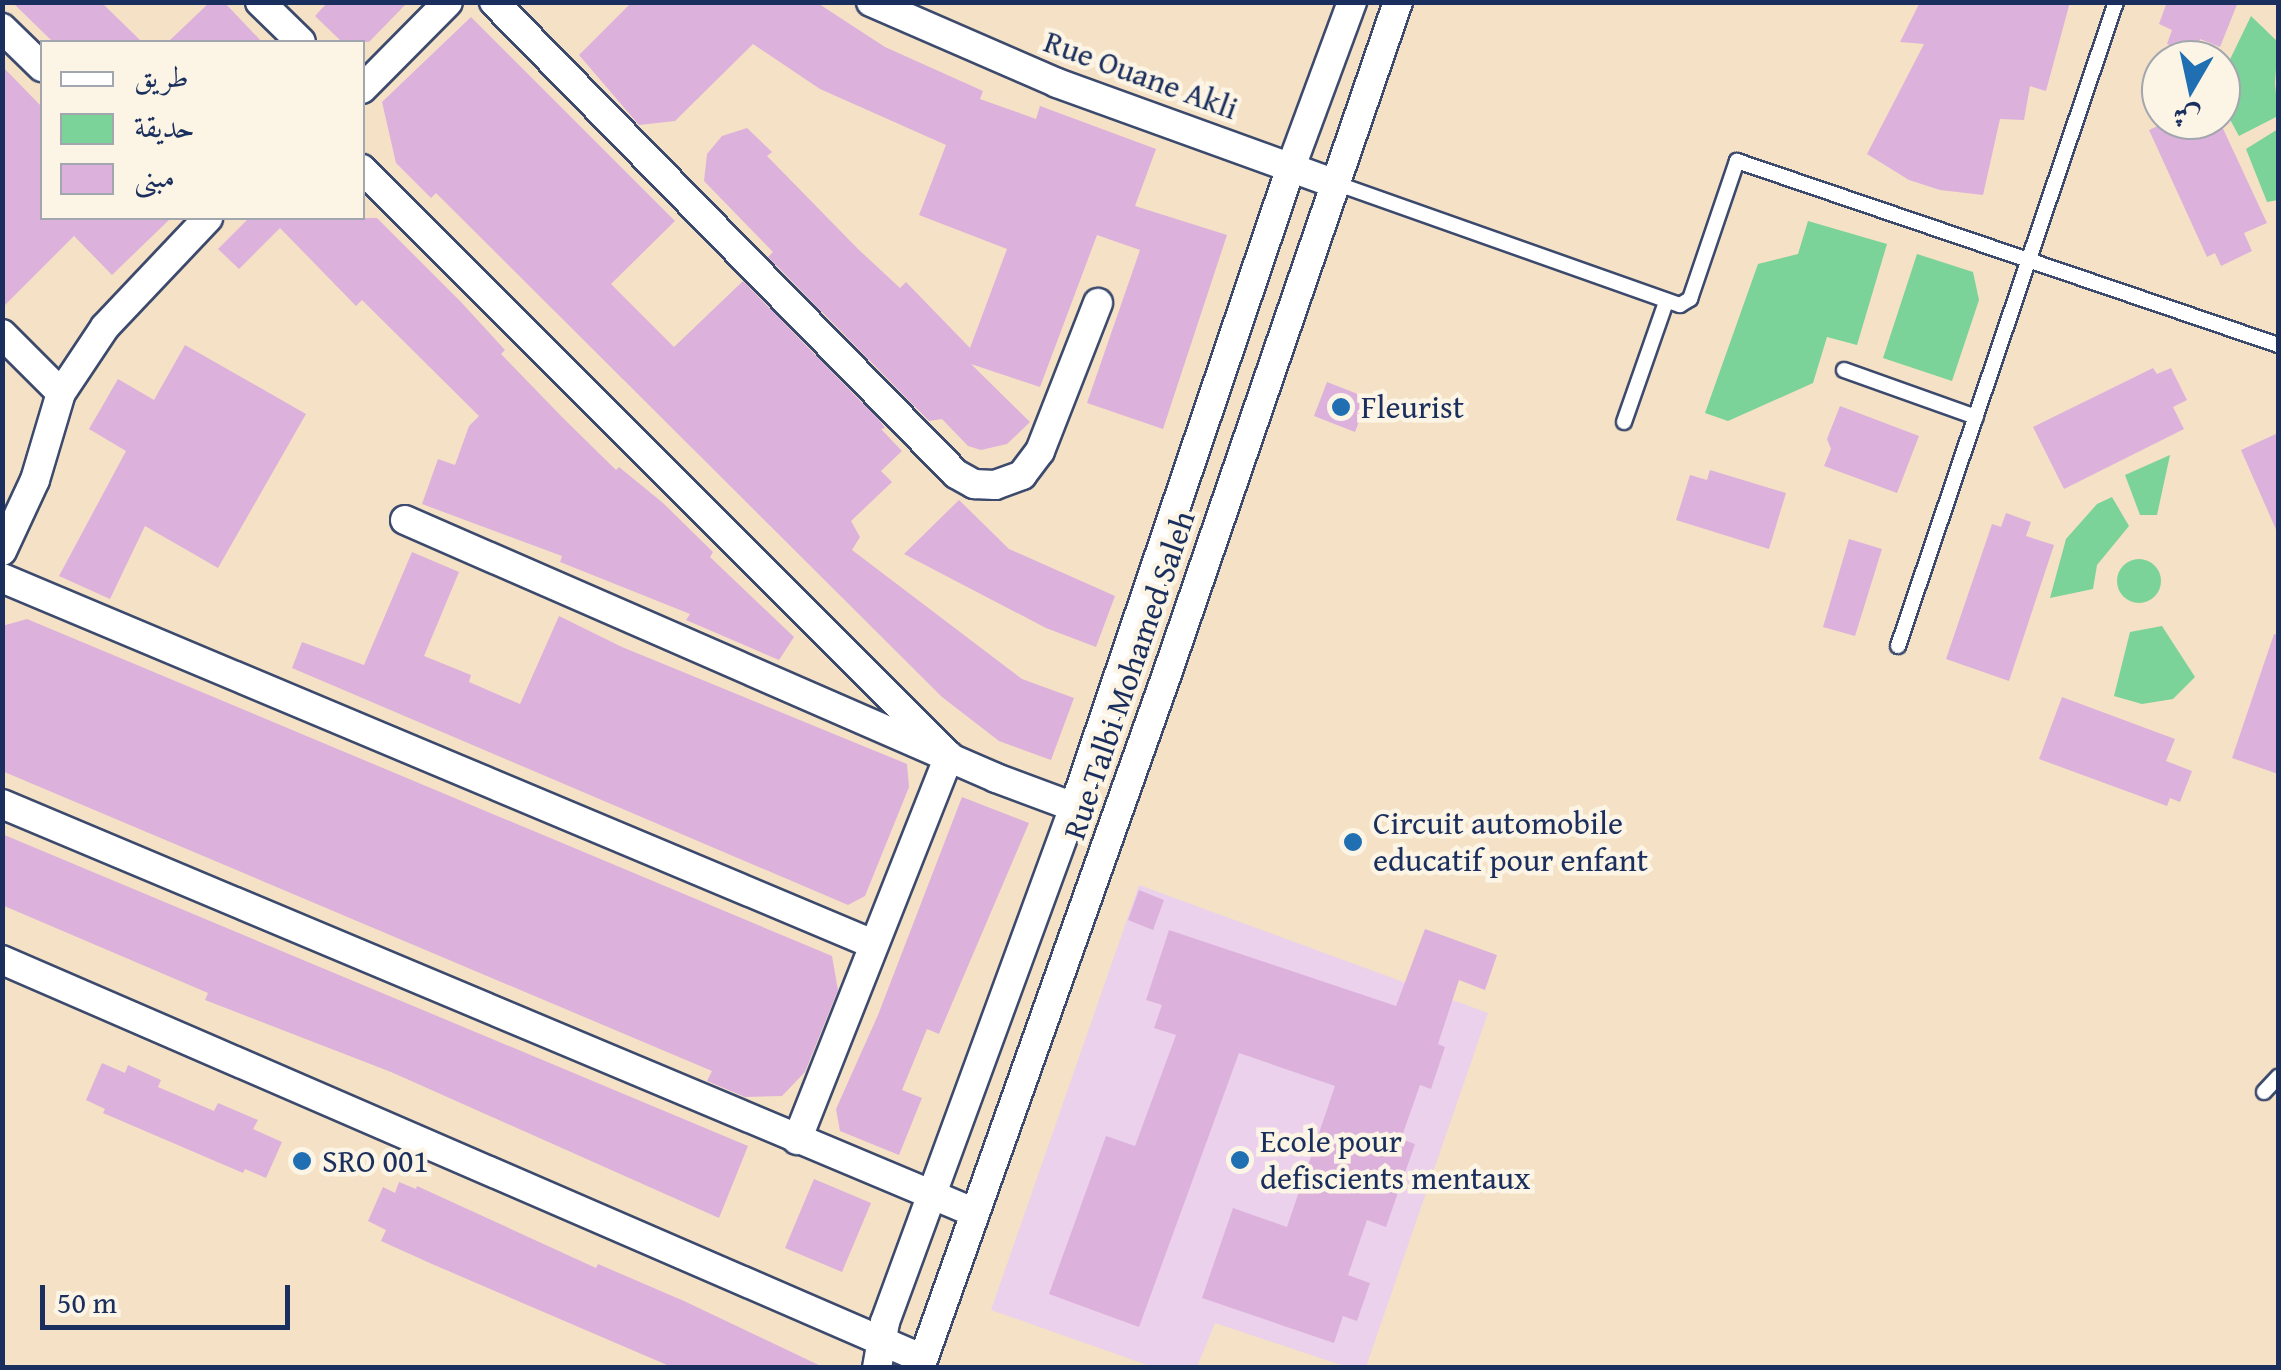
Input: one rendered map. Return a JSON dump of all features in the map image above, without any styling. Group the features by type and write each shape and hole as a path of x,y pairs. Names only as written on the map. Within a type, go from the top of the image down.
{"street":[{"path":"260,2 299,40"},
{"path":"365,85 448,2"},
{"path":"494,2 956,474 974,484 995,486 1022,474 1040,451 1098,302"},
{"name":"Rue Ouane Akli","path":"871,2 1058,84 1334,183"},
{"name":"Rue Talbi Mohamed Saleh","path":"878,1355 1074,807 1291,168 1352,2"},
{"name":"Rue Talbi Mohamed Saleh","path":"920,1363 1168,670 1398,2"},
{"path":"2,28 40,66"},
{"path":"365,172 948,756"},
{"path":"2,552 35,480 61,393 106,327 202,220"},
{"path":"2,334 61,393"},
{"path":"405,520 1074,807"},
{"path":"2,578 873,944"},
{"path":"797,1140 948,756"},
{"path":"2,804 973,1212"},
{"path":"2,960 878,1355 920,1363"}],"lane":[{"path":"1898,646 2116,2"},
{"path":"1334,183 1680,305 1690,299 1737,161 2278,345"},
{"path":"1624,422 1666,302"},
{"path":"1844,370 1976,417"},
{"path":"2264,1092 2278,1077"}],"shaded area":[{"name":"Ecole pour defiscients mentaux","path":"1139,885 1488,1013 1366,1367 1347,1367 1215,1323 1197,1367 1153,1367 991,1310"}],"green space":[{"path":"2251,16 2278,42 2278,116 2241,135 2241,40"},
{"path":"2278,129 2278,200 2267,202 2246,149"},
{"path":"1808,221 1887,244 1857,345 1827,337 1813,383 1728,421 1705,413 1758,264 1798,254"},
{"path":"1917,254 1973,272 1979,300 1952,381 1883,358"},
{"path":"2170,455 2157,515 2140,515 2125,475"},
{"path":"2112,497 2129,526 2097,565 2093,589 2050,598 2066,539 2097,504"},
{"path":"2139,559 2154,566 2161,581 2154,596 2139,603 2124,596 2117,581 2124,566"},
{"path":"2162,626 2195,677 2173,699 2142,704 2114,696 2130,632"}],"building":[{"path":"12,2 101,2 140,40 51,40"},
{"path":"210,2 224,2 260,40 170,40"},
{"path":"328,2 408,2 369,42 340,40 315,16"},
{"path":"632,2 816,2 885,47 983,91 980,99 1036,119 1040,106 1156,149 1135,206 1227,235 1163,429 1087,403 1140,250 1097,235 1040,387 971,364 1030,422 1007,444 981,450 968,446 942,419 929,421 768,257 773,252 704,181 707,154 722,136 747,128 772,152 767,156 858,249 900,288 906,282 970,348 1007,249 919,215 946,145 820,89 753,44 675,121 639,125 579,55"},
{"path":"1920,2 2070,2 2046,91 2030,86 2024,120 2000,119 1983,195 1940,190 1909,180 1867,154 1924,44 1900,42"},
{"path":"2167,2 2238,2 2223,40 2168,40 2172,30 2159,24"},
{"path":"471,17 675,221 611,284 674,347 743,281 880,421 885,428 881,429 902,451 881,471 892,482 851,521 860,537 852,550 1022,679 1074,698 1051,760 999,741 942,697 436,193 431,198 396,163 382,102"},
{"path":"2,66 40,105 40,220 169,220 112,275 74,236 2,308"},
{"path":"2154,140 2228,140 2267,223 2244,233 2252,251 2221,266 2215,253 2207,257"},
{"path":"377,218 461,302 505,350 501,354 563,418 616,470 619,467 663,503 713,552 710,557 794,637 779,660 686,620 690,614 560,562 562,556 422,504 438,459 455,465 469,426 479,416 362,300 356,306 280,228 239,269 218,249 247,220"},
{"path":"185,345 306,414 218,568 145,526 110,599 59,576 126,451 89,429 118,379 154,400"},
{"path":"2153,368 2157,374 2171,368 2187,400 2173,407 2184,429 2064,489 2033,427"},
{"name":"Fleurist","path":"1327,382 1368,398 1355,432 1314,416"},
{"path":"1840,406 1919,436 1897,493 1824,466 1831,449 1827,439"},
{"path":"2278,433 2278,534 2241,450"},
{"path":"1710,470 1786,493 1769,549 1676,520 1690,475 1707,480"},
{"path":"959,500 1009,549 1115,596 1096,647 1046,628 904,554"},
{"path":"2006,513 2031,522 2026,536 2054,545 2009,681 1946,659 1992,524 2001,527"},
{"path":"1849,539 1882,549 1855,636 1823,627"},
{"path":"412,552 459,572 424,656 471,675 469,682 520,704 559,616 622,647 907,764 909,787 865,896 848,905 292,668 302,642 364,665"},
{"path":"27,619 832,956 838,990 805,1072 782,1096 745,1097 707,1081 712,1071 2,771 2,626"},
{"path":"2274,634 2278,635 2278,774 2232,758"},
{"path":"2062,697 2175,739 2166,761 2192,771 2180,802 2170,798 2167,806 2039,759"},
{"path":"962,797 1029,823 939,1034 927,1029 902,1090 922,1098 899,1155 840,1131 836,1109 878,1015"},
{"path":"2,834 748,1146 719,1218 391,1072 205,1000 208,993 2,905"},
{"path":"1139,890 1164,900 1153,930 1128,920"},
{"path":"1425,929 1497,955 1485,990 1459,980 1438,1044 1445,1047 1431,1089 1420,1085 1401,1139 1415,1144 1386,1227 1367,1220 1348,1275 1370,1283 1357,1321 1343,1316 1334,1343 1202,1298 1233,1208 1287,1227 1335,1086 1239,1053 1139,1327 1049,1294 1106,1136 1135,1146 1176,1035 1154,1028 1162,1005 1146,1000 1169,930 1396,1006"},
{"path":"102,1063 125,1073 128,1065 161,1080 158,1087 214,1111 218,1103 258,1120 253,1129 282,1142 266,1178 245,1169 243,1173 103,1113 105,1109 86,1100"},
{"path":"814,1179 871,1203 842,1272 785,1248"},
{"path":"399,1182 416,1189 417,1186 596,1268 598,1264 684,1301 825,1368 674,1368 432,1264 381,1241 386,1230 368,1221 383,1187 395,1193"}],"place":[{"name":"Fleurist","path":"1341,407"},
{"name":"Circuit automobile educatif pour enfant","path":"1353,842"},
{"name":"Ecole pour defiscients mentaux","path":"1240,1160"},
{"name":"SRO 001","path":"302,1161"}]}
